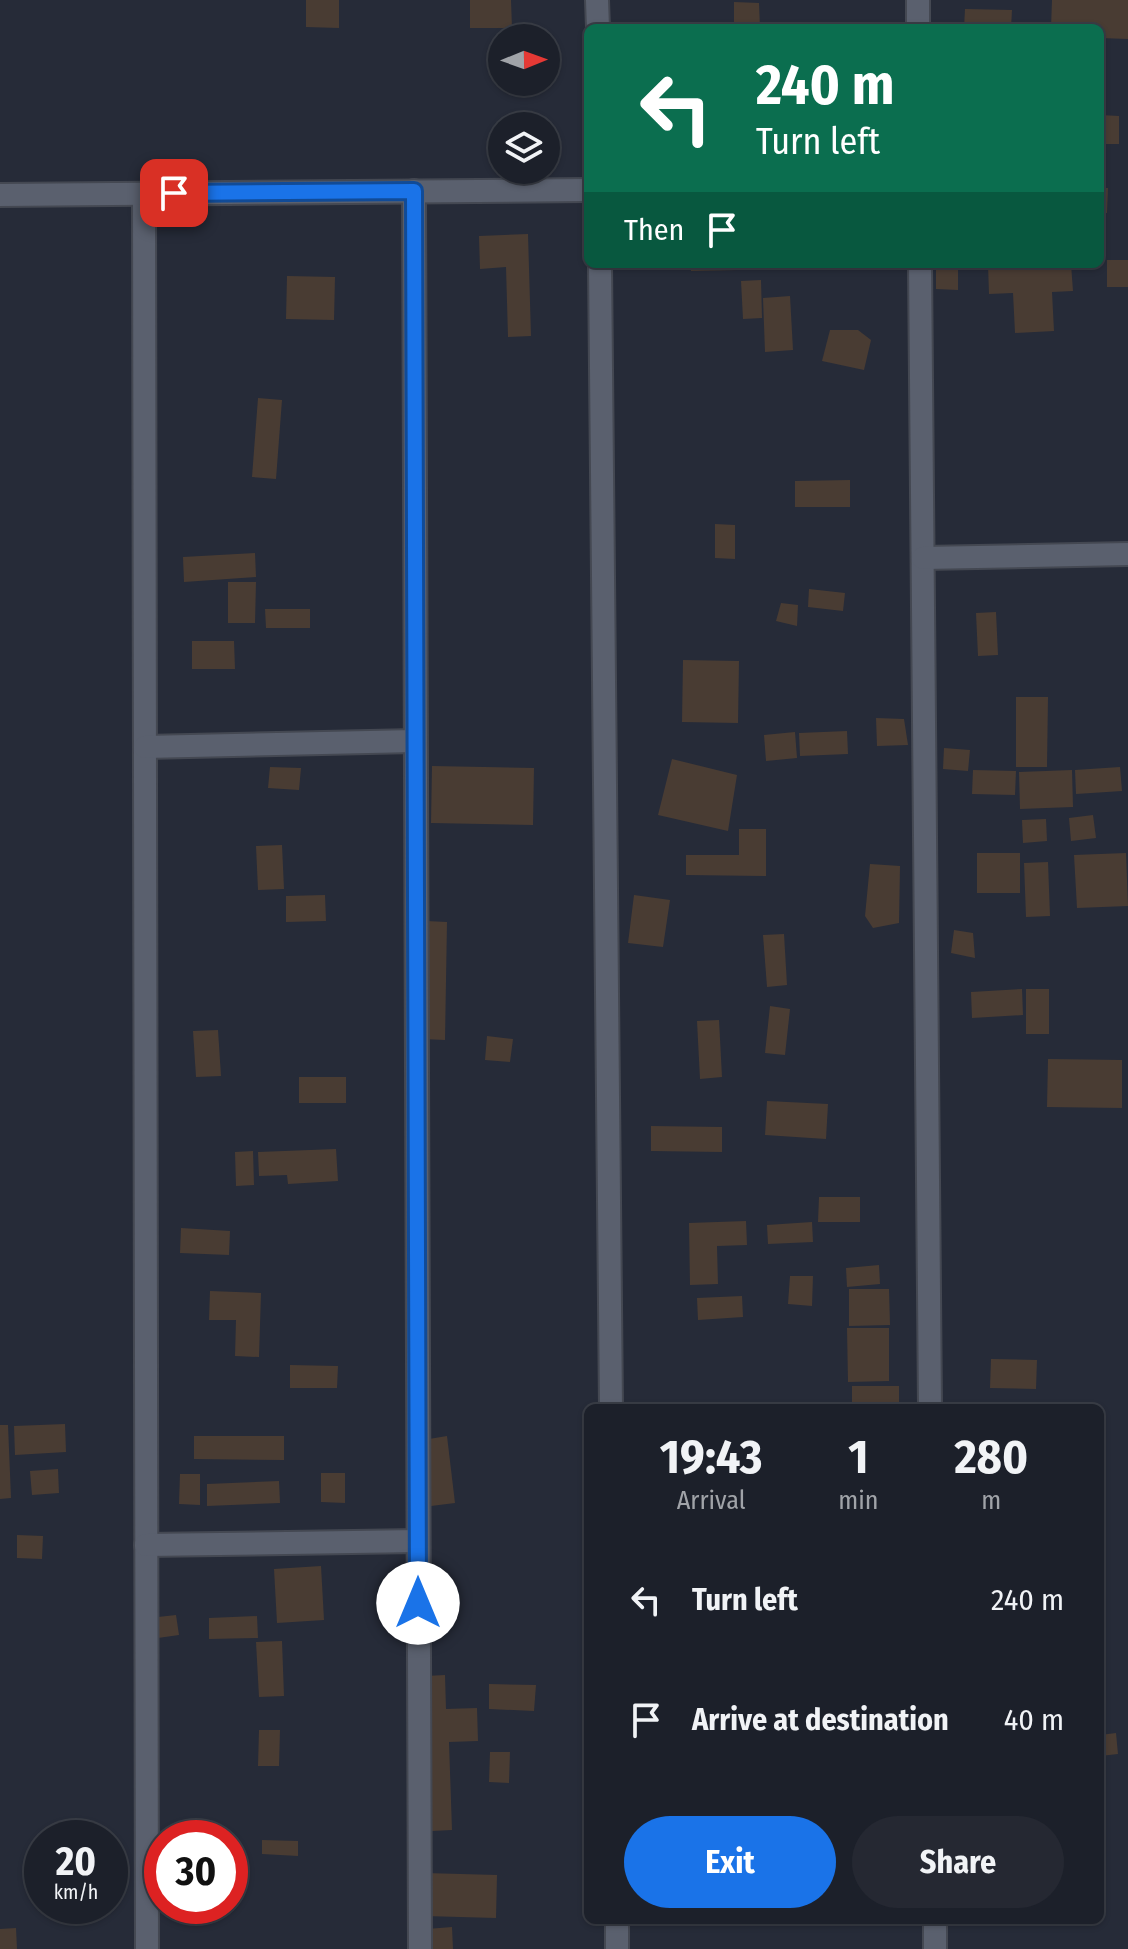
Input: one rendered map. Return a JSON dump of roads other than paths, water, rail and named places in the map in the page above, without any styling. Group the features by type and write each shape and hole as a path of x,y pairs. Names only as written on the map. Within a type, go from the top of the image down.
{"street":[{"path":"597,0 598,24"},
{"path":"918,0 918,24"},
{"path":"0,195 584,190"},
{"path":"414,191 420,1949"},
{"path":"144,194 147,1949"},
{"path":"600,268 611,1404"},
{"path":"920,268 930,1404"},
{"path":"923,558 1128,554"},
{"path":"145,747 415,741"},
{"path":"146,1545 418,1541"},
{"path":"617,1924 617,1949"},
{"path":"935,1924 935,1949"}]}
